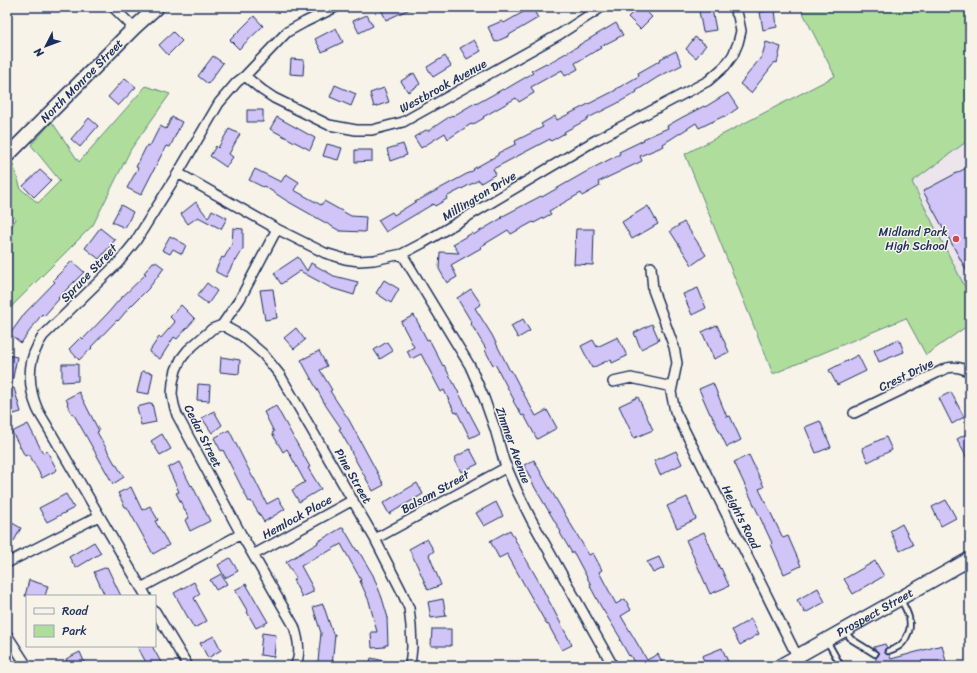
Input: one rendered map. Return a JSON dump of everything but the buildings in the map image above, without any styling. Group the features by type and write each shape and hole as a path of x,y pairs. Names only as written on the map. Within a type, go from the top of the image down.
{"main road":[{"name":"North Monroe Street","path":"7,156 156,7"},
{"name":"Prospect Street","path":"780,666 800,661 826,640 970,559"}],"street":[{"path":"113,7 134,28"},
{"name":"Spruce Street","path":"145,595 37,407 31,382 30,370 32,358 43,336 118,263 135,242 178,173 209,117 218,103 236,82 245,76 287,32 336,7"},
{"name":"Westbrook Avenue","path":"245,76 274,98 329,125 356,130 372,130 403,122 560,34 602,7"},
{"name":"Millington Drive","path":"178,173 276,229 324,253 359,261 374,260 402,254 596,140 708,81 725,66 733,56 738,43 741,31 738,16 733,7"},
{"name":"Cedar Street","path":"276,229 240,299 222,325 212,329 188,350 181,359 176,370 172,394 177,415 241,534 294,626 298,637 299,647 295,666"},
{"name":"Zimmer Avenue","path":"402,254 470,366 484,398 507,467 517,491 613,666"},
{"name":"Heights Road","path":"651,267 653,290 674,347 677,363 671,392 675,411 800,661"},
{"name":"Pine Street","path":"222,325 242,336 263,354 280,375 376,539 402,590 409,608 412,626 410,666"},
{"name":"Crest Drive","path":"854,413 947,368 962,368 970,372"},
{"path":"613,382 631,378 672,387"},
{"name":"Balsam Street","path":"376,539 507,467"},
{"name":"Hemlock Place","path":"253,555 353,500"},
{"path":"7,563 99,516"},
{"path":"141,588 241,534"},
{"path":"156,613 188,666"},
{"path":"7,635 27,666"}],"lane":[{"path":"888,651 904,643 910,631 908,613 900,598"},
{"path":"844,630 851,639 875,654"},
{"path":"826,640 841,666"}],"path":[{"path":"967,7 970,13"}],"shaded area":[{"name":"Midland Park High School","path":"970,139 970,297 912,182"}],"green space":[{"path":"800,7 970,7 970,139 912,182 970,297 970,324 926,355 906,318 773,374 685,154 835,76"},
{"path":"146,86 170,94 131,149 93,225 13,305 7,314 7,235 16,219 7,210 7,166 12,161 21,189 38,203 60,181 31,145 52,122 79,162"}],"place":[{"name":"Midland Park High School","path":"956,239"}]}
